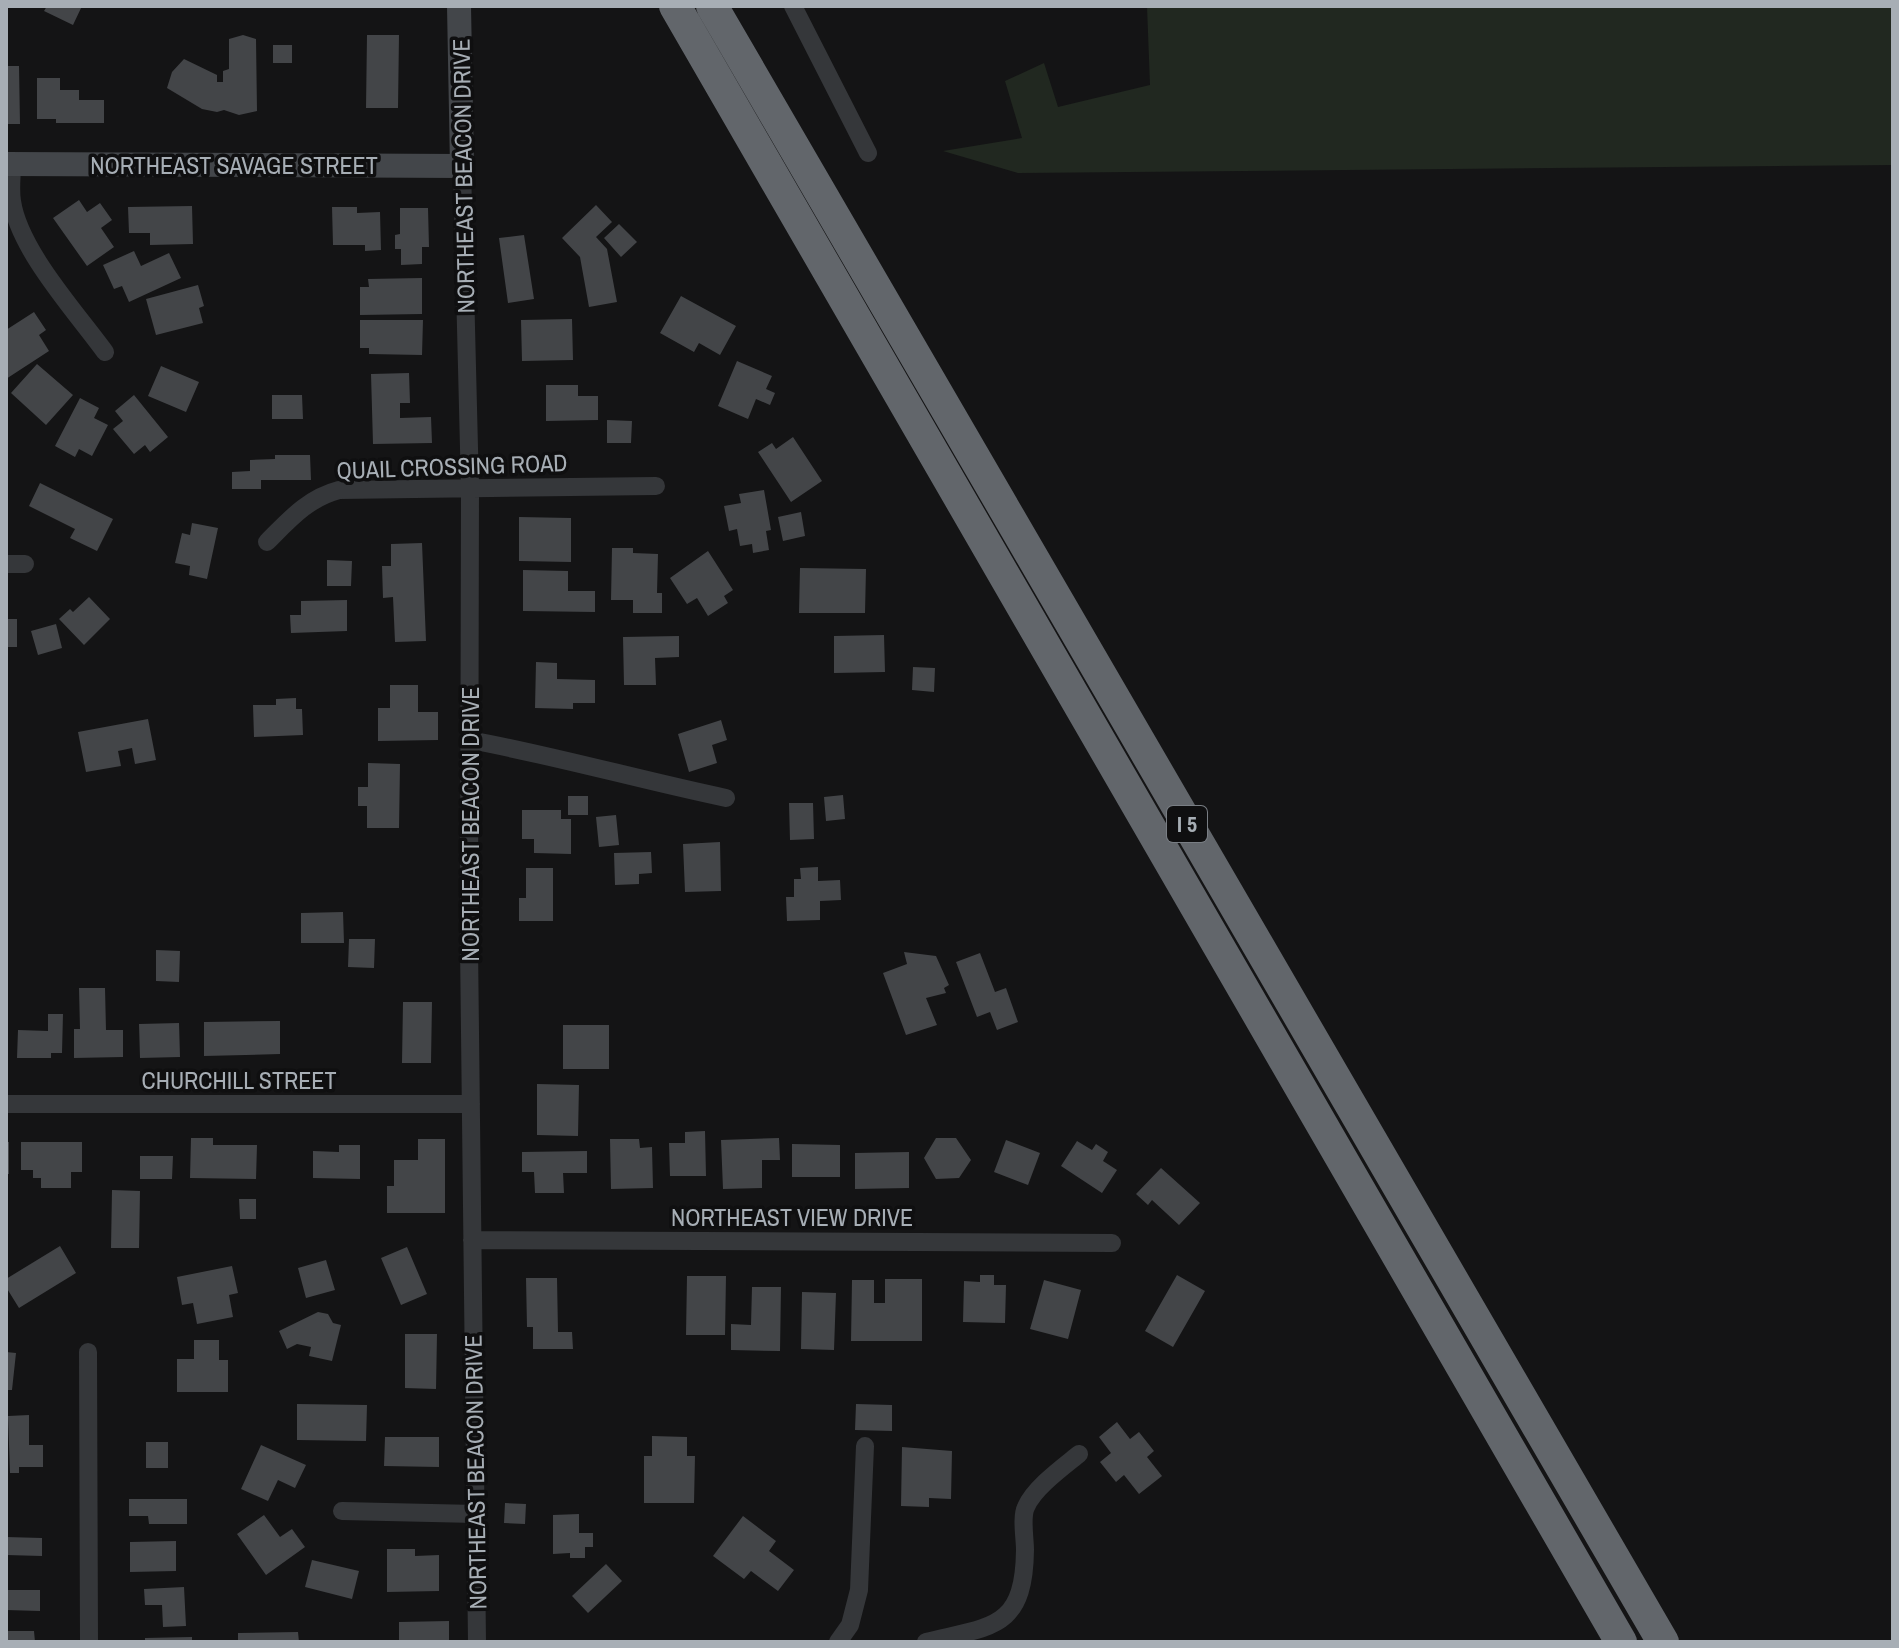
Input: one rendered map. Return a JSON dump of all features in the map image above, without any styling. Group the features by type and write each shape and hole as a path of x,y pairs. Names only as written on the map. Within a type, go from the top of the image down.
{"highway":[{"name":"I 5","path":"675,6 1621,1642"},
{"name":"I 5","path":"712,6 1663,1642"}],"street":[{"name":"NORTHEAST BEACON DRIVE","path":"459,6 470,488 471,1104 477,1642"},
{"path":"793,6 809,43 868,153"},
{"name":"NORTHEAST SAVAGE STREET","path":"9,164 462,166"},
{"path":"9,164 17,222 28,247 105,352"},
{"name":"QUAIL CROSSING ROAD","path":"267,542 306,504 323,494 339,490 656,486"},
{"path":"6,564 25,564"},
{"path":"470,740 726,798"},
{"name":"CHURCHILL STREET","path":"6,1104 471,1104"},
{"name":"NORTHEAST VIEW DRIVE","path":"472,1240 1112,1243"},
{"path":"88,1352 89,1642"},
{"path":"838,1642 850,1625 859,1590 865,1446"},
{"path":"926,1642 994,1626 1012,1609 1025,1577 1025,1507 1052,1476 1079,1454"},
{"path":"342,1511 476,1514"}],"shaded area":[{"path":"1147,6 1893,6 1893,165 1018,173 943,151 1022,138 1005,81 1044,63 1058,107 1150,85"}],"building":[{"path":"47,6 82,6 73,25 44,11"},
{"path":"243,35 256,39 257,111 239,115 224,110 202,109 167,88 172,72 184,59 217,75 217,82 223,82 223,71 229,69 229,39"},
{"path":"367,35 399,35 398,108 366,108"},
{"path":"273,45 292,45 292,63 273,63"},
{"path":"6,66 19,66 20,124 6,124"},
{"path":"37,78 60,78 60,90 79,90 79,100 104,100 104,123 56,123 56,119 37,119"},
{"path":"79,200 87,212 100,203 112,220 101,228 114,247 87,266 53,218"},
{"path":"596,205 612,222 596,237 607,249 617,302 589,307 580,257 562,238"},
{"path":"192,206 193,244 150,245 150,233 129,233 128,207"},
{"path":"332,207 357,207 357,213 380,212 381,250 365,251 365,245 333,245"},
{"path":"400,208 428,208 429,247 422,247 422,264 401,265 401,249 395,249 395,235 400,234"},
{"path":"619,224 637,242 621,257 604,238"},
{"path":"524,235 534,299 508,303 499,238"},
{"path":"134,251 141,266 169,253 181,278 129,302 122,286 114,289 103,265"},
{"path":"422,278 422,314 360,315 360,287 369,287 368,279"},
{"path":"198,285 204,306 199,308 203,323 156,335 146,299"},
{"path":"681,296 736,326 720,355 699,343 694,352 660,333"},
{"path":"34,312 46,330 39,335 49,351 6,379 6,330"},
{"path":"572,319 573,360 522,361 521,320"},
{"path":"360,320 423,320 422,355 369,354 369,348 360,348"},
{"path":"737,361 772,376 766,389 775,393 770,405 756,399 748,419 718,406"},
{"path":"37,364 73,395 46,425 11,393"},
{"path":"161,366 199,382 186,412 148,396"},
{"path":"409,373 410,403 400,403 400,418 431,417 432,443 373,444 371,374"},
{"path":"546,385 578,385 578,396 598,396 598,420 546,421"},
{"path":"134,395 168,437 150,452 145,445 134,454 113,429 123,421 115,411"},
{"path":"272,395 302,395 303,419 272,419"},
{"path":"80,398 99,408 94,418 108,425 92,456 79,449 75,457 55,446"},
{"path":"607,420 632,421 631,443 607,443"},
{"path":"793,437 822,481 791,502 758,452 772,443 776,449"},
{"path":"275,455 310,455 311,480 261,480 261,489 232,489 232,472 250,471 250,460 275,459"},
{"path":"40,483 113,519 97,551 70,538 75,529 29,506"},
{"path":"764,490 771,530 766,531 769,550 753,553 752,544 740,546 737,529 729,531 724,506 741,503 739,494"},
{"path":"801,512 805,536 783,541 778,517"},
{"path":"519,517 571,518 571,562 519,561"},
{"path":"192,523 218,528 207,579 189,575 190,566 175,563 182,533 190,535"},
{"path":"422,543 426,641 395,642 393,597 383,598 382,566 391,566 391,544"},
{"path":"612,548 633,548 633,553 658,554 657,593 662,593 662,613 633,613 633,600 611,600"},
{"path":"708,551 733,590 724,596 728,603 708,616 697,598 687,604 670,578"},
{"path":"327,560 352,561 351,586 327,586"},
{"path":"800,568 866,569 865,613 799,613"},
{"path":"523,570 568,571 568,591 595,591 595,612 523,611"},
{"path":"89,597 110,619 84,645 59,619 70,609 73,612"},
{"path":"347,600 347,631 291,633 290,615 301,615 301,601"},
{"path":"6,619 17,619 17,647 6,647"},
{"path":"56,624 62,648 38,655 31,631"},
{"path":"884,635 885,672 834,673 834,636"},
{"path":"679,636 679,657 655,658 656,685 624,685 623,637"},
{"path":"536,662 557,663 557,679 595,680 595,703 573,703 573,709 535,708"},
{"path":"913,667 935,668 934,692 912,690"},
{"path":"390,685 418,685 418,712 438,712 438,740 378,741 378,708 390,708"},
{"path":"296,698 296,709 302,709 303,735 254,737 253,705 276,705 276,699"},
{"path":"148,719 156,760 135,764 132,748 118,751 121,766 86,772 78,732"},
{"path":"721,720 727,740 712,745 717,763 689,772 678,734"},
{"path":"368,763 400,764 399,828 367,828 367,806 358,806 358,787 368,787"},
{"path":"843,795 845,819 826,821 824,797"},
{"path":"568,796 588,796 588,815 568,815"},
{"path":"789,803 813,803 814,839 790,840"},
{"path":"522,810 561,810 561,819 571,819 571,854 534,853 534,839 522,839"},
{"path":"616,815 619,845 599,847 596,817"},
{"path":"720,842 721,891 685,892 683,844"},
{"path":"651,852 652,873 639,874 639,884 615,885 614,853"},
{"path":"818,867 818,881 840,880 841,900 820,901 820,920 787,921 786,897 794,897 794,879 801,879 800,868"},
{"path":"526,868 553,868 553,921 519,921 519,898 526,898"},
{"path":"343,912 344,943 301,943 301,913"},
{"path":"349,939 375,939 374,968 348,967"},
{"path":"156,950 180,951 179,982 156,981"},
{"path":"904,952 936,956 949,985 944,988 946,993 926,998 937,1025 906,1035 883,973 907,964"},
{"path":"980,953 995,992 1006,988 1018,1022 997,1030 990,1012 977,1017 956,962"},
{"path":"79,988 105,988 106,1030 123,1030 123,1057 74,1058 74,1029 80,1029"},
{"path":"403,1002 432,1002 431,1063 402,1063"},
{"path":"48,1014 63,1014 62,1053 51,1053 51,1058 17,1058 18,1030 48,1031"},
{"path":"280,1021 280,1054 204,1056 204,1022"},
{"path":"179,1023 180,1057 140,1058 139,1024"},
{"path":"563,1025 609,1025 609,1069 563,1069"},
{"path":"537,1084 579,1085 578,1136 537,1135"},
{"path":"705,1131 706,1176 670,1176 669,1143 685,1143 685,1132"},
{"path":"191,1138 213,1138 213,1145 257,1145 256,1179 190,1178"},
{"path":"779,1138 780,1160 762,1160 762,1188 723,1189 721,1140"},
{"path":"936,1138 956,1138 971,1160 959,1178 936,1179 924,1158"},
{"path":"418,1139 445,1139 445,1213 387,1213 387,1186 394,1186 394,1160 418,1160"},
{"path":"610,1139 639,1139 640,1148 652,1147 653,1188 611,1189"},
{"path":"1006,1140 1040,1153 1028,1185 994,1172"},
{"path":"1077,1141 1092,1150 1096,1144 1108,1152 1103,1161 1117,1170 1102,1193 1061,1166"},
{"path":"6,1142 9,1142 9,1174 6,1174"},
{"path":"21,1142 82,1142 82,1172 71,1172 71,1188 41,1188 41,1178 33,1178 33,1170 21,1170"},
{"path":"792,1144 840,1145 840,1177 792,1177"},
{"path":"339,1145 360,1145 360,1179 313,1178 313,1151 339,1152"},
{"path":"587,1151 587,1173 563,1173 564,1193 535,1193 534,1172 522,1172 522,1152"},
{"path":"909,1152 909,1188 855,1189 855,1153"},
{"path":"140,1156 173,1156 172,1179 140,1179"},
{"path":"1161,1168 1200,1203 1179,1225 1152,1200 1148,1205 1136,1194"},
{"path":"112,1190 140,1191 139,1248 111,1248"},
{"path":"239,1199 256,1199 256,1219 240,1219"},
{"path":"60,1246 76,1273 19,1308 6,1287 6,1279"},
{"path":"407,1247 427,1294 401,1305 381,1258"},
{"path":"326,1260 335,1290 306,1298 298,1268"},
{"path":"232,1266 238,1293 229,1295 233,1317 197,1324 193,1303 182,1305 177,1277"},
{"path":"980,1275 994,1275 994,1285 1006,1285 1005,1323 963,1322 964,1281 980,1282"},
{"path":"1177,1275 1205,1291 1173,1347 1145,1331"},
{"path":"687,1276 726,1276 725,1335 686,1335"},
{"path":"526,1278 557,1278 558,1332 572,1332 573,1349 533,1349 533,1327 527,1327"},
{"path":"885,1279 922,1279 922,1341 851,1341 852,1280 874,1280 874,1303 885,1303"},
{"path":"1044,1280 1081,1290 1068,1339 1030,1329"},
{"path":"752,1287 781,1287 780,1351 731,1350 731,1324 751,1325"},
{"path":"802,1292 836,1293 834,1350 801,1349"},
{"path":"318,1312 328,1314 333,1323 341,1325 332,1361 309,1356 311,1347 297,1344 287,1349 279,1331"},
{"path":"405,1334 437,1334 436,1389 405,1388"},
{"path":"194,1340 219,1340 219,1360 228,1360 228,1392 177,1392 177,1359 194,1359"},
{"path":"6,1352 16,1353 12,1390 6,1390"},
{"path":"297,1404 367,1405 366,1441 297,1440"},
{"path":"856,1404 892,1405 892,1431 855,1430"},
{"path":"29,1415 29,1445 43,1445 43,1467 19,1467 19,1473 10,1473 8,1416"},
{"path":"1117,1422 1130,1439 1139,1432 1154,1451 1147,1457 1162,1476 1139,1494 1124,1475 1116,1482 1100,1462 1111,1453 1099,1437"},
{"path":"652,1436 687,1437 687,1456 695,1456 694,1503 644,1503 644,1456 652,1456"},
{"path":"385,1437 439,1437 439,1467 384,1466"},
{"path":"146,1442 168,1442 168,1468 146,1468"},
{"path":"261,1445 306,1465 295,1488 278,1480 268,1501 241,1489"},
{"path":"902,1447 952,1451 951,1499 929,1498 929,1507 901,1506"},
{"path":"129,1499 187,1499 187,1524 149,1524 148,1516 129,1516"},
{"path":"505,1503 526,1504 525,1524 504,1523"},
{"path":"579,1514 579,1533 593,1533 593,1547 585,1547 585,1558 570,1558 570,1553 553,1554 553,1515"},
{"path":"264,1515 280,1537 292,1529 305,1547 266,1575 237,1534"},
{"path":"743,1516 776,1541 769,1551 794,1570 778,1591 751,1571 744,1579 713,1556"},
{"path":"6,1537 42,1538 42,1556 6,1555"},
{"path":"176,1541 176,1571 130,1572 130,1542"},
{"path":"387,1549 415,1549 415,1556 439,1555 439,1591 387,1592"},
{"path":"312,1560 359,1571 352,1599 305,1587"},
{"path":"606,1564 622,1581 588,1613 572,1596"},
{"path":"184,1587 186,1626 163,1627 162,1605 145,1605 144,1589"},
{"path":"6,1590 40,1590 40,1611 6,1610"},
{"path":"449,1621 449,1642 399,1642 399,1622"},
{"path":"6,1631 34,1631 35,1642 6,1642"},
{"path":"298,1632 299,1642 238,1642 238,1633"},
{"path":"192,1637 192,1642 145,1642 145,1638"}]}
